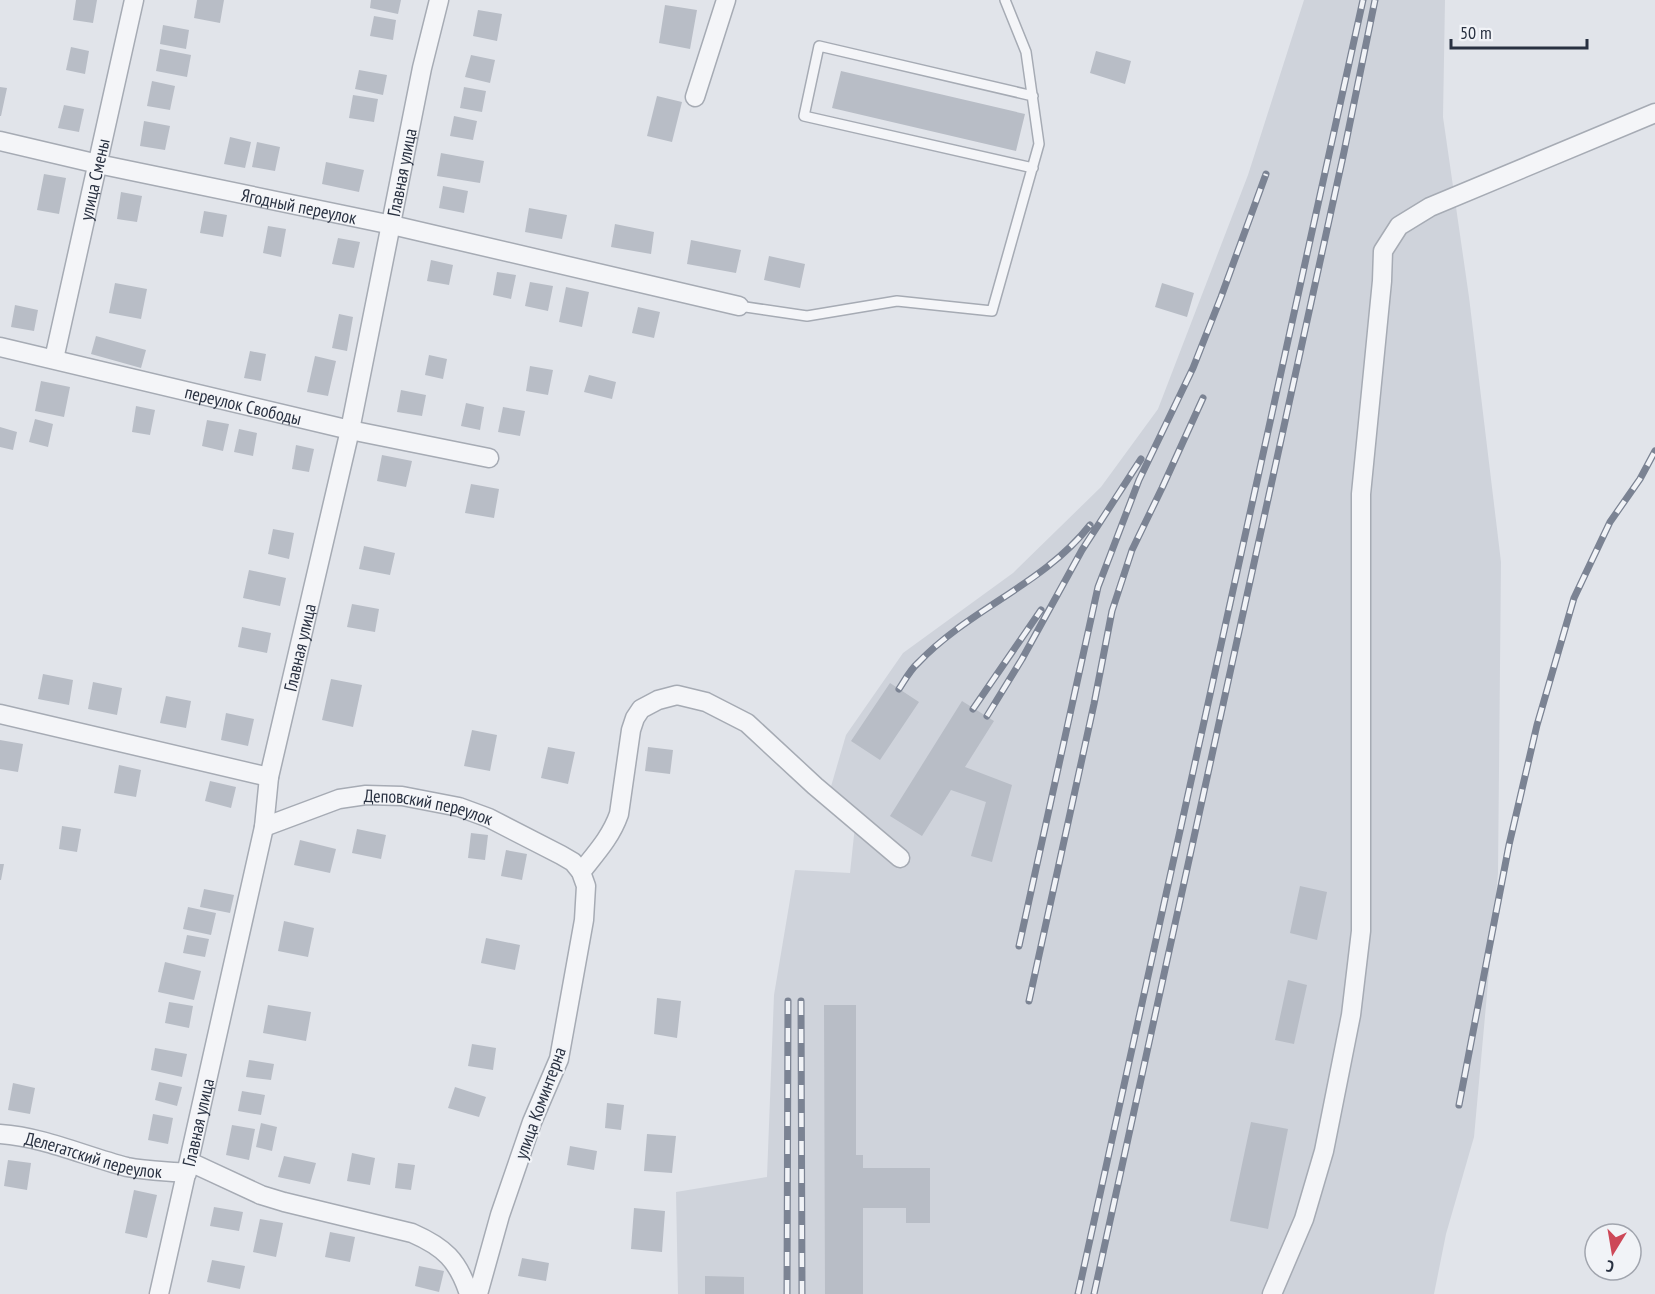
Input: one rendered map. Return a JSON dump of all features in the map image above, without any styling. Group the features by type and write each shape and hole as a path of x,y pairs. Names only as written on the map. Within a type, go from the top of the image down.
{"street":[{"name":"улица Смены","path":"54,359 134,0"},
{"name":"Главная улица","path":"159,1294 264,827 269,777 350,430 422,68 439,0"},
{"path":"695,97 726,0"},
{"path":"1272,1294 1304,1219 1324,1151 1351,1015 1361,932 1360,494 1382,281 1383,250 1399,226 1430,207 1655,113"},
{"name":"Ягодный переулок","path":"0,141 98,164 392,225 739,306"},
{"name":"переулок Свободы","path":"0,347 350,430 489,458"},
{"path":"581,872 608,838 617,820 631,730 635,718 641,709 658,700 677,695 706,702 747,723 815,786 900,858"},
{"path":"0,714 269,777"},
{"name":"Деповский переулок","path":"264,827 339,799 366,795 402,796 459,807 489,818 573,862 581,872"},
{"name":"улица Коминтерна","path":"478,1294 500,1215 532,1122 559,1059 584,920 586,886 581,872"},
{"name":"Делегатский переулок","path":"0,1134 52,1143 127,1167 189,1168 284,1202 412,1233 428,1240 452,1260 462,1273 468,1294"}],"lane":[{"path":"739,306 807,316 897,301 992,311 1040,144 1026,52 1005,0"},
{"path":"1033,96 819,46 804,116 1033,168"}],"shaded area":[{"path":"1304,0 1445,0 1443,117 1469,297 1501,562 1498,873 1474,1137 1446,1234 1434,1294 678,1294 676,1192 767,1177 774,995 795,870 850,873 856,816 830,790 846,735 903,653 1013,573 1101,487 1158,409 1248,175"}],"building":[{"path":"76,0 97,0 93,23 73,20"},
{"path":"197,0 224,0 220,23 194,18"},
{"path":"371,0 401,0 398,14 370,8"},
{"path":"665,5 697,10 690,49 659,43"},
{"path":"478,10 502,14 497,41 473,36"},
{"path":"374,16 396,20 393,40 370,36"},
{"path":"163,25 189,30 186,49 160,44"},
{"path":"71,47 89,51 85,74 66,70"},
{"path":"160,49 191,55 187,77 156,71"},
{"path":"1096,51 1131,61 1125,84 1090,73"},
{"path":"471,55 495,60 490,83 465,77"},
{"path":"359,70 387,75 383,95 355,89"},
{"path":"841,71 1025,114 1016,151 832,108"},
{"path":"152,81 175,86 170,110 147,106"},
{"path":"0,87 7,88 1,116 0,116"},
{"path":"464,87 486,91 482,112 460,108"},
{"path":"353,95 378,99 374,122 349,118"},
{"path":"657,96 682,102 672,142 647,136"},
{"path":"64,105 84,109 79,132 58,128"},
{"path":"454,116 477,121 473,140 450,136"},
{"path":"144,121 170,126 165,150 140,146"},
{"path":"230,137 251,142 245,168 224,164"},
{"path":"257,142 280,147 275,171 252,167"},
{"path":"441,153 484,161 480,183 437,176"},
{"path":"326,162 364,170 359,192 322,184"},
{"path":"44,174 66,178 59,214 37,210"},
{"path":"443,186 468,191 464,213 439,208"},
{"path":"121,192 142,196 137,222 117,219"},
{"path":"529,208 567,215 562,239 525,232"},
{"path":"204,211 227,215 223,237 200,233"},
{"path":"615,224 654,232 651,254 611,247"},
{"path":"268,226 286,229 281,257 263,253"},
{"path":"338,238 360,242 354,268 332,264"},
{"path":"691,240 741,250 736,273 687,264"},
{"path":"769,256 805,264 800,288 764,280"},
{"path":"431,260 453,265 449,285 427,281"},
{"path":"497,272 516,275 511,299 493,295"},
{"path":"530,282 553,286 548,311 525,306"},
{"path":"115,283 147,289 141,319 109,313"},
{"path":"1162,283 1194,293 1187,317 1155,307"},
{"path":"566,287 589,292 582,327 559,322"},
{"path":"15,305 38,310 34,331 11,327"},
{"path":"638,307 660,312 654,338 632,333"},
{"path":"339,314 353,317 347,351 332,348"},
{"path":"96,336 146,350 141,368 91,354"},
{"path":"250,351 266,354 261,381 244,378"},
{"path":"429,355 447,359 443,379 425,375"},
{"path":"315,356 336,361 328,396 307,392"},
{"path":"530,366 553,370 548,395 526,391"},
{"path":"589,375 616,382 612,399 584,392"},
{"path":"41,381 70,387 64,417 35,411"},
{"path":"401,390 426,395 422,416 397,412"},
{"path":"466,403 484,407 480,430 461,426"},
{"path":"136,406 155,410 150,435 132,432"},
{"path":"503,407 525,411 520,436 498,432"},
{"path":"35,419 53,424 48,447 29,442"},
{"path":"207,420 229,424 223,451 202,446"},
{"path":"0,427 17,432 13,450 0,447"},
{"path":"239,429 257,433 253,456 234,452"},
{"path":"296,445 314,449 309,472 292,469"},
{"path":"382,455 412,461 406,487 377,481"},
{"path":"471,484 499,489 494,518 465,513"},
{"path":"273,529 294,533 289,559 268,554"},
{"path":"364,546 395,553 390,575 359,569"},
{"path":"249,570 286,578 280,606 243,598"},
{"path":"352,604 379,609 375,632 347,627"},
{"path":"242,627 271,633 267,653 238,647"},
{"path":"43,674 73,680 69,705 38,699"},
{"path":"331,679 362,685 353,727 322,720"},
{"path":"93,682 122,688 117,715 88,709"},
{"path":"890,683 919,702 880,760 851,741"},
{"path":"166,696 191,701 186,728 160,723"},
{"path":"962,701 994,721 965,767 1012,785 992,862 971,856 986,802 951,790 922,836 890,816"},
{"path":"226,713 254,719 248,746 221,740"},
{"path":"472,730 497,735 490,771 464,766"},
{"path":"0,740 23,744 18,772 0,769"},
{"path":"548,747 575,752 568,784 541,778"},
{"path":"648,747 673,750 670,774 645,771"},
{"path":"119,765 141,770 136,797 114,793"},
{"path":"210,781 236,787 231,808 205,801"},
{"path":"62,826 81,829 77,852 59,849"},
{"path":"357,829 386,835 381,859 352,853"},
{"path":"471,833 488,835 485,860 468,858"},
{"path":"300,840 336,849 330,873 294,865"},
{"path":"506,850 527,854 522,880 501,876"},
{"path":"0,864 4,864 1,880 0,880"},
{"path":"1300,886 1327,892 1317,940 1290,933"},
{"path":"204,889 234,895 230,913 200,907"},
{"path":"188,907 216,913 211,935 183,929"},
{"path":"284,921 314,928 308,957 278,951"},
{"path":"187,935 209,939 205,957 183,953"},
{"path":"486,938 520,945 515,970 481,963"},
{"path":"165,962 201,971 194,1000 158,992"},
{"path":"1288,980 1307,985 1294,1044 1275,1040"},
{"path":"657,998 681,1001 677,1038 654,1034"},
{"path":"169,1002 193,1006 189,1028 165,1023"},
{"path":"268,1005 311,1012 306,1041 263,1033"},
{"path":"824,1005 856,1005 856,1155 863,1155 863,1168 930,1168 930,1223 906,1223 906,1208 863,1208 863,1294 825,1294"},
{"path":"472,1044 496,1048 493,1070 468,1066"},
{"path":"155,1048 187,1054 182,1077 151,1070"},
{"path":"249,1060 274,1064 271,1080 246,1077"},
{"path":"159,1082 182,1087 177,1106 155,1100"},
{"path":"13,1083 35,1088 30,1114 8,1110"},
{"path":"455,1087 486,1097 479,1117 448,1108"},
{"path":"242,1091 265,1095 261,1115 238,1111"},
{"path":"607,1103 624,1105 621,1130 605,1128"},
{"path":"153,1114 173,1118 168,1144 148,1140"},
{"path":"1251,1122 1288,1129 1268,1229 1230,1221"},
{"path":"261,1123 277,1127 272,1151 256,1147"},
{"path":"232,1125 255,1129 249,1160 226,1155"},
{"path":"647,1134 676,1136 672,1173 644,1171"},
{"path":"570,1146 597,1151 594,1170 567,1165"},
{"path":"352,1153 375,1158 370,1185 347,1181"},
{"path":"284,1156 316,1163 310,1184 278,1177"},
{"path":"8,1160 31,1163 27,1190 4,1186"},
{"path":"398,1163 415,1165 411,1190 395,1188"},
{"path":"134,1190 157,1195 147,1238 125,1233"},
{"path":"214,1207 243,1212 239,1231 210,1226"},
{"path":"634,1208 665,1211 662,1252 631,1249"},
{"path":"260,1219 283,1223 276,1257 253,1252"},
{"path":"330,1232 355,1237 350,1262 325,1257"},
{"path":"522,1258 549,1263 546,1281 518,1276"},
{"path":"212,1260 245,1266 240,1289 207,1282"},
{"path":"419,1266 444,1271 439,1292 415,1286"},
{"path":"705,1276 744,1277 744,1294 705,1294"}],"railway":[{"path":"1078,1294 1363,0"},
{"path":"1094,1294 1344,152 1375,0"},
{"path":"1019,946 1098,587 1139,480 1193,368 1266,174"},
{"path":"1029,1001 1112,611 1132,550 1203,398"},
{"path":"1459,1105 1509,845 1537,725 1574,598 1610,522 1640,479 1655,451"},
{"path":"987,716 1022,659 1082,550 1141,459"},
{"path":"899,689 912,669 938,644 1051,564 1090,525"},
{"path":"973,709 1041,610"},
{"path":"787,1294 788,1001"},
{"path":"801,1001 802,1294"}]}
